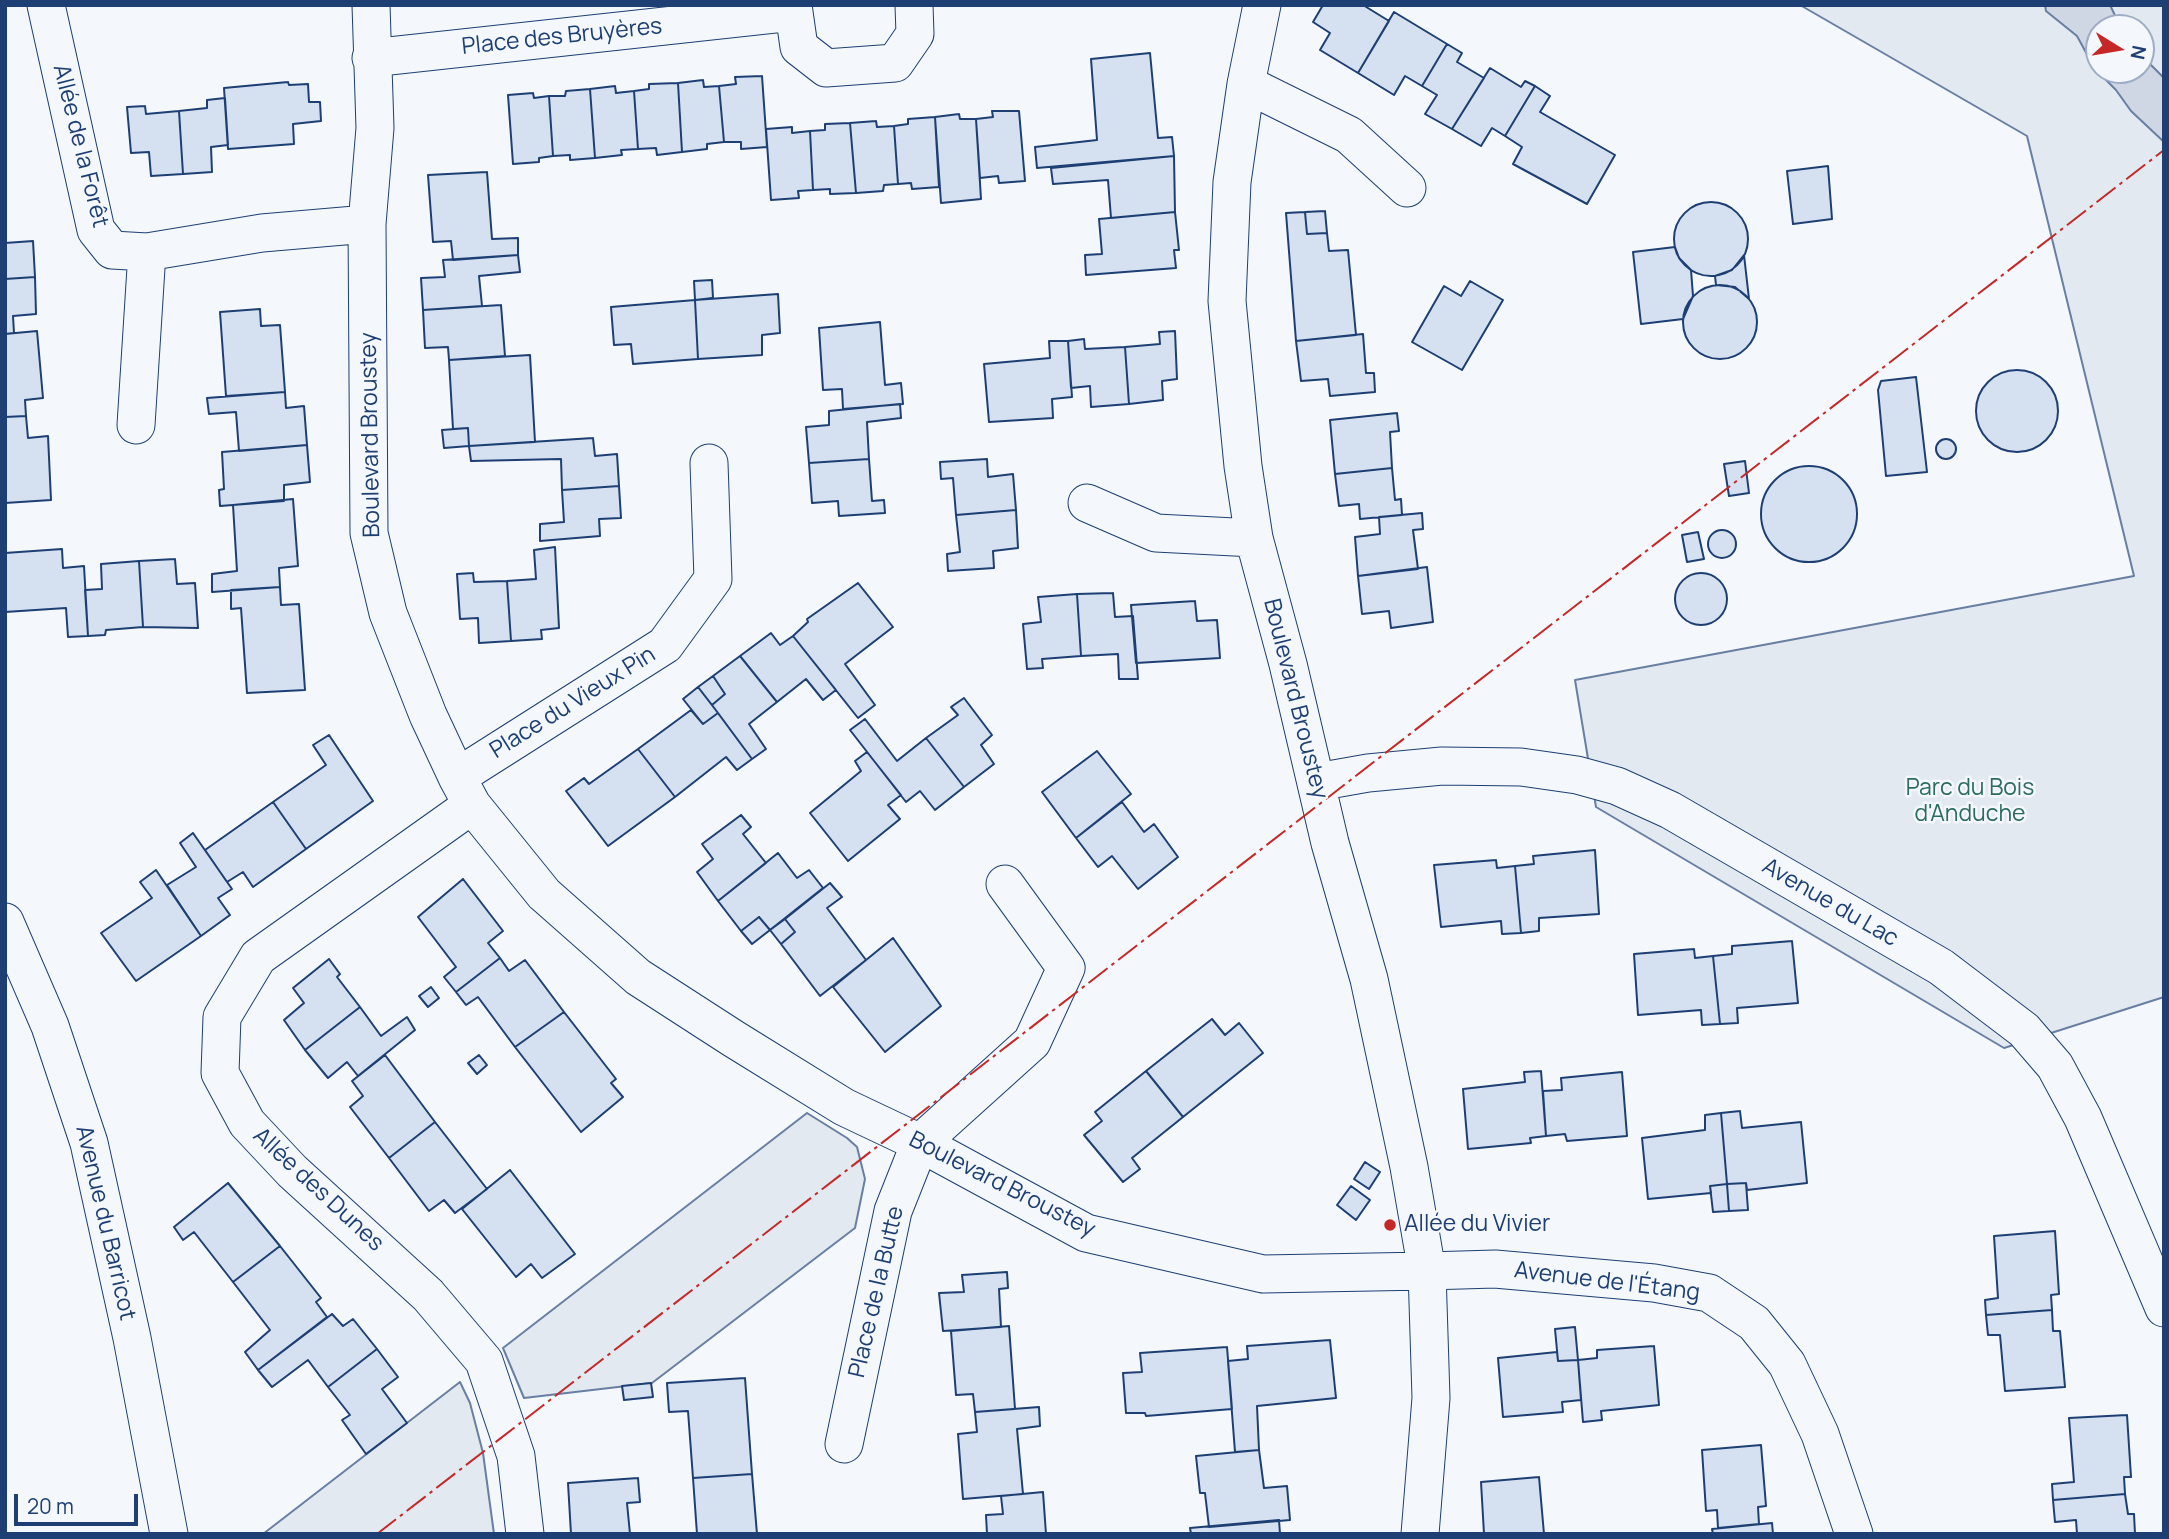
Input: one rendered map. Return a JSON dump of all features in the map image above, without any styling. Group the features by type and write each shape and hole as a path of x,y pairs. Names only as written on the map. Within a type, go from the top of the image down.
{"street":[{"name":"Allée de la Forêt","path":"46,5 96,230 113,250 147,252 262,233 367,224"},
{"name":"Boulevard Broustey","path":"371,5 374,128 367,224 369,533 388,613 428,715 464,791 544,894 638,977 844,1107 920,1143 1086,1233 1263,1274 1427,1271 1409,1167 1369,979 1330,843 1317,782 1254,538 1243,466 1227,301 1232,182 1246,84 1262,5"},
{"name":"Place des Bruyères","path":"372,58 793,9 799,47 826,68 895,63 915,34 914,5"},
{"path":"1246,84 1349,135 1407,187"},
{"path":"136,425 147,252"},
{"name":"Place du Vieux Pin","path":"464,791 665,645 713,579 709,463"},
{"path":"1087,503 1156,533 1254,538"},
{"name":"Avenue du Lac","path":"1317,782 1368,772 1442,765 1521,766 1577,775 1617,786 1670,810 1941,967 2024,1030 2055,1066 2083,1118 2164,1308"},
{"name":"Allée des Dunes","path":"464,791 258,957 222,1017 220,1073 247,1124 292,1171 366,1235 428,1295 484,1361 516,1456 524,1534"},
{"path":"920,1143 1032,1042 1066,968 1005,884"},
{"name":"Avenue du Barricot","path":"5,922 50,1026 89,1143 132,1338 169,1534"},
{"name":"Place de la Butte","path":"844,1444 893,1211 920,1143"},
{"name":"Avenue de l'Étang","path":"1427,1271 1495,1269 1654,1283 1709,1293 1754,1323 1787,1364 1820,1434 1854,1534"},
{"path":"1420,1534 1431,1398 1427,1271"}],"green space":[{"name":"Parc du Bois d'Anduche","path":"1800,5 2164,5 2164,997 2004,1048 1596,807 1575,680 2134,576 2027,136"},
{"path":"807,1113 857,1147 865,1179 855,1228 652,1383 524,1398 503,1348"},
{"path":"460,1382 470,1403 483,1453 494,1534 263,1534"}],"shaded area":[{"path":"2045,5 2110,5 2114,14 2085,14 2085,51 2077,36 2046,11"},
{"path":"2155,69 2164,78 2164,142 2131,111 2110,84 2155,84"}],"building":[{"path":"1323,5 1363,5 1389,21 1358,73 1320,50 1330,33 1313,22"},
{"path":"1394,12 1447,44 1422,86 1405,76 1394,95 1358,73"},
{"path":"1447,44 1462,53 1457,62 1484,78 1452,129 1425,114 1437,95 1422,86"},
{"path":"1150,53 1158,138 1172,137 1174,156 1037,168 1035,147 1097,140 1091,59"},
{"path":"1490,68 1521,87 1525,81 1535,86 1505,136 1492,128 1481,146 1452,129"},
{"path":"762,76 767,147 741,149 741,142 724,142 719,86 736,84 735,77"},
{"path":"703,80 704,87 719,86 724,142 707,144 707,149 682,152 678,83"},
{"path":"288,82 289,85 308,84 309,102 320,102 321,121 293,124 294,144 228,149 224,88"},
{"path":"678,83 682,152 657,155 656,148 638,149 634,91 649,89 649,84"},
{"path":"615,86 616,93 634,91 638,149 621,150 622,155 595,158 590,89"},
{"path":"1535,86 1550,96 1540,112 1615,155 1587,204 1513,164 1522,147 1505,136"},
{"path":"590,89 595,158 570,160 570,155 553,156 549,96 565,96 566,91"},
{"path":"533,93 534,98 549,96 553,156 539,158 539,162 513,164 508,95"},
{"path":"225,98 228,145 211,147 212,172 183,174 179,111 207,108 207,100"},
{"path":"145,106 146,114 179,111 183,174 151,176 149,152 131,153 127,107"},
{"path":"992,111 1019,111 1025,181 999,183 998,176 980,178 976,119 993,117"},
{"path":"959,114 960,119 976,119 981,199 941,203 935,117"},
{"path":"935,117 939,187 912,189 911,183 898,184 894,126 908,124 908,119"},
{"path":"876,121 877,127 894,126 898,184 884,185 883,191 856,193 850,123"},
{"path":"850,123 856,193 830,194 830,189 813,190 810,131 825,130 825,124"},
{"path":"792,127 792,133 810,131 813,190 798,191 799,198 771,200 766,129"},
{"path":"1174,156 1175,212 1111,218 1108,180 1053,184 1051,168"},
{"path":"1828,166 1832,219 1793,224 1787,171"},
{"path":"487,172 492,239 518,238 518,255 453,260 451,241 433,242 428,175"},
{"path":"1711,202 1725,205 1737,213 1745,225 1748,239 1745,253 1737,265 1725,273 1711,276 1697,273 1685,265 1677,253 1674,239 1677,225 1685,213 1697,205"},
{"path":"1325,211 1327,233 1307,234 1305,212"},
{"path":"1175,212 1179,250 1174,250 1176,268 1086,275 1085,255 1102,254 1099,219"},
{"path":"1305,212 1307,234 1327,233 1329,251 1348,250 1356,335 1296,341 1286,213"},
{"path":"33,241 35,277 5,279 5,243"},
{"path":"1675,247 1679,258 1691,270 1693,296 1683,319 1641,324 1633,252"},
{"path":"518,255 520,272 479,276 482,306 423,310 421,278 445,277 443,260"},
{"path":"1744,255 1749,299 1735,287 1716,285 1715,276 1732,270"},
{"path":"35,277 36,314 13,316 14,333 5,334 5,279"},
{"path":"712,280 713,298 695,300 694,281"},
{"path":"1470,281 1503,300 1462,370 1412,342 1444,286 1461,296"},
{"path":"1720,285 1734,288 1746,296 1754,308 1757,322 1754,336 1746,348 1734,356 1720,359 1706,356 1694,348 1686,336 1683,322 1686,308 1694,296 1706,288"},
{"path":"778,294 780,333 762,335 762,355 698,359 695,300"},
{"path":"695,300 698,359 633,364 631,344 614,345 611,307"},
{"path":"501,305 505,356 449,360 448,347 425,348 423,310"},
{"path":"260,309 261,326 280,325 285,392 226,396 220,312"},
{"path":"880,322 885,385 901,383 903,404 843,409 842,389 823,390 819,328"},
{"path":"37,331 43,398 25,400 26,416 5,417 5,334"},
{"path":"1175,331 1177,379 1162,381 1163,400 1129,404 1125,347 1160,344 1159,332"},
{"path":"1363,334 1366,373 1374,373 1375,392 1330,396 1328,379 1301,381 1296,341"},
{"path":"1084,339 1085,349 1125,347 1129,404 1091,407 1090,386 1071,388 1068,341"},
{"path":"1049,341 1068,341 1072,397 1052,399 1053,418 989,422 984,364 1050,358"},
{"path":"530,355 535,442 469,446 468,428 453,429 449,360"},
{"path":"2017,370 2033,373 2046,382 2055,395 2058,411 2055,427 2046,440 2033,449 2017,452 2001,449 1988,440 1979,427 1976,411 1979,395 1988,382 2001,373"},
{"path":"1916,377 1927,472 1886,476 1878,390 1881,381"},
{"path":"285,392 286,408 304,406 307,445 239,451 236,412 209,414 207,398"},
{"path":"900,404 901,418 867,422 869,459 809,463 806,427 829,425 829,411"},
{"path":"1397,413 1399,431 1390,432 1392,468 1335,474 1330,420"},
{"path":"26,416 28,438 48,436 51,500 5,503 5,417"},
{"path":"468,428 469,446 444,448 442,430"},
{"path":"593,438 595,456 617,454 619,486 562,490 561,459 471,461 469,446"},
{"path":"1946,439 1953,442 1956,449 1953,456 1946,459 1939,456 1936,449 1939,442"},
{"path":"307,445 310,482 284,485 284,501 220,506 219,490 224,489 222,452"},
{"path":"869,459 872,501 884,500 885,513 839,516 838,501 812,503 809,463"},
{"path":"987,459 988,477 1013,474 1016,510 956,515 953,478 941,479 940,462"},
{"path":"1745,461 1749,493 1729,496 1724,464"},
{"path":"1809,466 1827,470 1843,480 1853,496 1857,514 1853,532 1843,548 1827,558 1809,562 1791,558 1775,548 1765,532 1761,514 1765,496 1775,480 1791,470"},
{"path":"1392,468 1395,500 1401,499 1402,515 1360,519 1359,504 1339,506 1335,474"},
{"path":"619,486 621,518 599,519 600,536 540,541 540,524 564,522 562,490"},
{"path":"293,499 298,566 279,568 280,587 212,592 212,574 237,571 233,505"},
{"path":"1016,510 1018,548 993,551 994,568 948,571 947,554 960,552 956,515"},
{"path":"1422,513 1423,529 1413,530 1418,569 1358,576 1355,537 1380,534 1379,517"},
{"path":"1722,530 1732,534 1736,544 1732,554 1722,558 1712,554 1708,544 1712,534"},
{"path":"1698,532 1704,559 1687,562 1682,535"},
{"path":"555,547 559,628 541,630 542,639 511,641 507,581 536,579 534,550"},
{"path":"62,549 63,568 84,566 88,636 68,637 66,608 5,612 5,553"},
{"path":"175,559 177,584 195,583 198,628 143,627 139,561"},
{"path":"139,561 143,627 106,630 105,635 88,636 85,590 102,589 101,564"},
{"path":"1427,567 1433,622 1391,628 1389,611 1362,614 1358,576"},
{"path":"473,573 474,582 507,581 511,641 479,643 478,618 460,619 457,574"},
{"path":"1701,573 1720,580 1727,599 1720,618 1701,625 1682,618 1675,599 1682,580"},
{"path":"858,583 893,627 845,664 875,705 858,718 793,636 808,622 807,619"},
{"path":"280,587 281,605 299,604 305,690 247,693 241,608 231,609 231,590"},
{"path":"1113,593 1115,617 1133,616 1138,679 1119,679 1118,654 1081,656 1077,594"},
{"path":"1077,594 1081,656 1042,659 1043,668 1027,669 1023,624 1041,622 1038,597"},
{"path":"1195,601 1197,621 1217,620 1220,658 1136,663 1131,605"},
{"path":"771,633 780,645 793,636 836,690 823,700 806,679 777,702 740,656"},
{"path":"740,656 777,702 749,724 766,749 752,759 712,705 725,694 713,676"},
{"path":"713,676 725,694 712,705 698,687"},
{"path":"698,687 718,713 703,724 683,699"},
{"path":"964,698 992,735 981,745 994,764 964,787 926,738 958,715 951,707"},
{"path":"691,710 703,724 718,713 752,759 737,770 726,757 675,797 638,749"},
{"path":"865,719 897,761 926,738 964,787 935,810 920,791 906,802 850,730"},
{"path":"329,735 373,801 306,849 273,802 326,765 313,745"},
{"path":"638,749 675,797 608,846 566,791 584,778 589,784"},
{"path":"1097,751 1131,794 1076,838 1042,792"},
{"path":"867,752 901,795 888,805 900,819 848,861 810,813 861,771 855,761"},
{"path":"273,802 306,849 253,887 243,872 227,882 205,850"},
{"path":"1122,802 1144,832 1154,824 1178,857 1138,889 1112,856 1098,867 1076,838"},
{"path":"741,815 751,827 743,834 766,863 718,901 697,872 713,859 702,844"},
{"path":"193,833 232,889 218,898 230,915 201,936 167,885 196,867 180,843"},
{"path":"1595,850 1599,914 1539,918 1539,931 1521,933 1515,866 1534,864 1533,856"},
{"path":"778,853 797,878 809,870 823,888 770,930 759,917 741,931 718,901"},
{"path":"1496,860 1497,868 1515,866 1521,933 1502,934 1501,921 1441,927 1434,865"},
{"path":"156,870 201,936 136,981 101,933 152,898 140,882"},
{"path":"463,879 503,931 488,943 500,958 456,992 444,977 456,967 418,917"},
{"path":"830,883 842,897 827,908 866,960 820,996 781,944 795,932 785,919"},
{"path":"759,917 770,930 752,944 741,931"},
{"path":"785,919 795,932 781,944 770,930"},
{"path":"893,938 941,1006 885,1052 833,987"},
{"path":"1792,941 1798,1003 1737,1008 1738,1023 1720,1024 1713,956 1732,954 1732,946"},
{"path":"1694,949 1695,958 1713,956 1720,1024 1702,1025 1701,1010 1638,1015 1634,954"},
{"path":"500,958 509,971 525,960 564,1012 515,1047 478,997 466,1005 456,992"},
{"path":"329,959 340,974 337,977 360,1007 305,1050 284,1020 304,1003 293,988"},
{"path":"431,987 439,998 428,1007 419,996"},
{"path":"360,1007 381,1036 407,1017 415,1030 358,1076 347,1062 328,1078 305,1050"},
{"path":"564,1012 616,1079 611,1083 623,1097 581,1132 515,1047"},
{"path":"1212,1019 1225,1035 1239,1023 1263,1053 1183,1117 1146,1071"},
{"path":"385,1055 435,1122 389,1158 350,1107 363,1096 352,1081"},
{"path":"479,1055 487,1065 477,1074 468,1063"},
{"path":"1146,1071 1183,1117 1132,1158 1140,1169 1123,1182 1084,1135 1102,1121 1095,1112"},
{"path":"1541,1071 1546,1136 1530,1138 1531,1143 1468,1149 1463,1089 1525,1082 1524,1072"},
{"path":"1622,1072 1627,1136 1567,1141 1565,1134 1546,1136 1543,1091 1562,1090 1561,1078"},
{"path":"1740,1111 1742,1128 1801,1122 1807,1183 1747,1190 1746,1183 1727,1184 1721,1113"},
{"path":"1721,1113 1727,1184 1710,1186 1711,1193 1648,1199 1642,1138 1705,1130 1705,1115"},
{"path":"435,1122 487,1189 455,1213 444,1200 429,1211 389,1158"},
{"path":"1365,1162 1380,1172 1369,1189 1354,1179"},
{"path":"510,1170 575,1254 542,1278 531,1264 516,1277 462,1209"},
{"path":"228,1183 280,1246 233,1282 194,1232 183,1240 174,1227"},
{"path":"1746,1183 1748,1210 1729,1211 1727,1184"},
{"path":"1727,1184 1729,1211 1713,1212 1710,1186"},
{"path":"1351,1186 1370,1200 1356,1220 1337,1205"},
{"path":"2055,1231 2059,1294 2051,1295 2052,1310 1986,1315 1985,1300 1998,1298 1994,1236"},
{"path":"280,1246 321,1298 316,1302 327,1317 258,1370 245,1352 270,1330 233,1282"},
{"path":"1007,1272 1008,1288 999,1289 1001,1327 943,1331 939,1293 964,1292 962,1275"},
{"path":"2052,1310 2053,1331 2060,1331 2065,1387 2005,1391 2000,1335 1988,1335 1986,1315"},
{"path":"332,1314 343,1326 353,1319 377,1349 328,1387 308,1360 272,1387 258,1370"},
{"path":"1009,1326 1015,1409 975,1412 973,1394 956,1395 951,1331"},
{"path":"1575,1327 1578,1360 1558,1361 1555,1329"},
{"path":"1330,1340 1336,1398 1257,1406 1259,1450 1235,1452 1228,1361 1248,1359 1247,1346"},
{"path":"1654,1346 1659,1405 1601,1411 1602,1420 1583,1422 1578,1360 1597,1358 1597,1350"},
{"path":"1227,1347 1232,1409 1146,1416 1145,1413 1126,1413 1123,1373 1142,1372 1140,1353"},
{"path":"377,1349 398,1377 382,1389 407,1423 366,1454 342,1420 350,1415 328,1387"},
{"path":"1557,1352 1558,1361 1578,1360 1581,1400 1562,1402 1563,1412 1503,1417 1498,1358"},
{"path":"745,1378 752,1474 693,1478 688,1411 669,1412 667,1383"},
{"path":"651,1383 653,1397 624,1400 622,1386"},
{"path":"1039,1407 1040,1426 1017,1429 1023,1494 963,1499 958,1434 977,1432 975,1412"},
{"path":"2127,1415 2131,1477 2124,1477 2125,1494 2053,1500 2052,1484 2074,1482 2069,1418"},
{"path":"1761,1445 1766,1506 1758,1507 1759,1524 1718,1528 1717,1510 1706,1511 1702,1450"},
{"path":"1259,1450 1264,1488 1287,1486 1290,1520 1209,1527 1205,1493 1200,1493 1196,1456"},
{"path":"752,1474 757,1534 697,1534 693,1478"},
{"path":"1539,1477 1544,1534 1484,1534 1481,1482"},
{"path":"638,1478 640,1502 627,1503 630,1534 571,1534 568,1483"},
{"path":"1043,1492 1046,1534 987,1534 986,1515 1003,1514 1001,1496"},
{"path":"2125,1494 2128,1514 2134,1514 2135,1534 2077,1534 2076,1520 2055,1522 2053,1500"},
{"path":"1279,1520 1280,1534 1191,1534 1190,1528"},
{"path":"1772,1523 1773,1534 1713,1534 1712,1529"}],"power":[{"path":"377,1534 2164,150"}],"place":[{"name":"Allée du Vivier","path":"1390,1225"}]}
